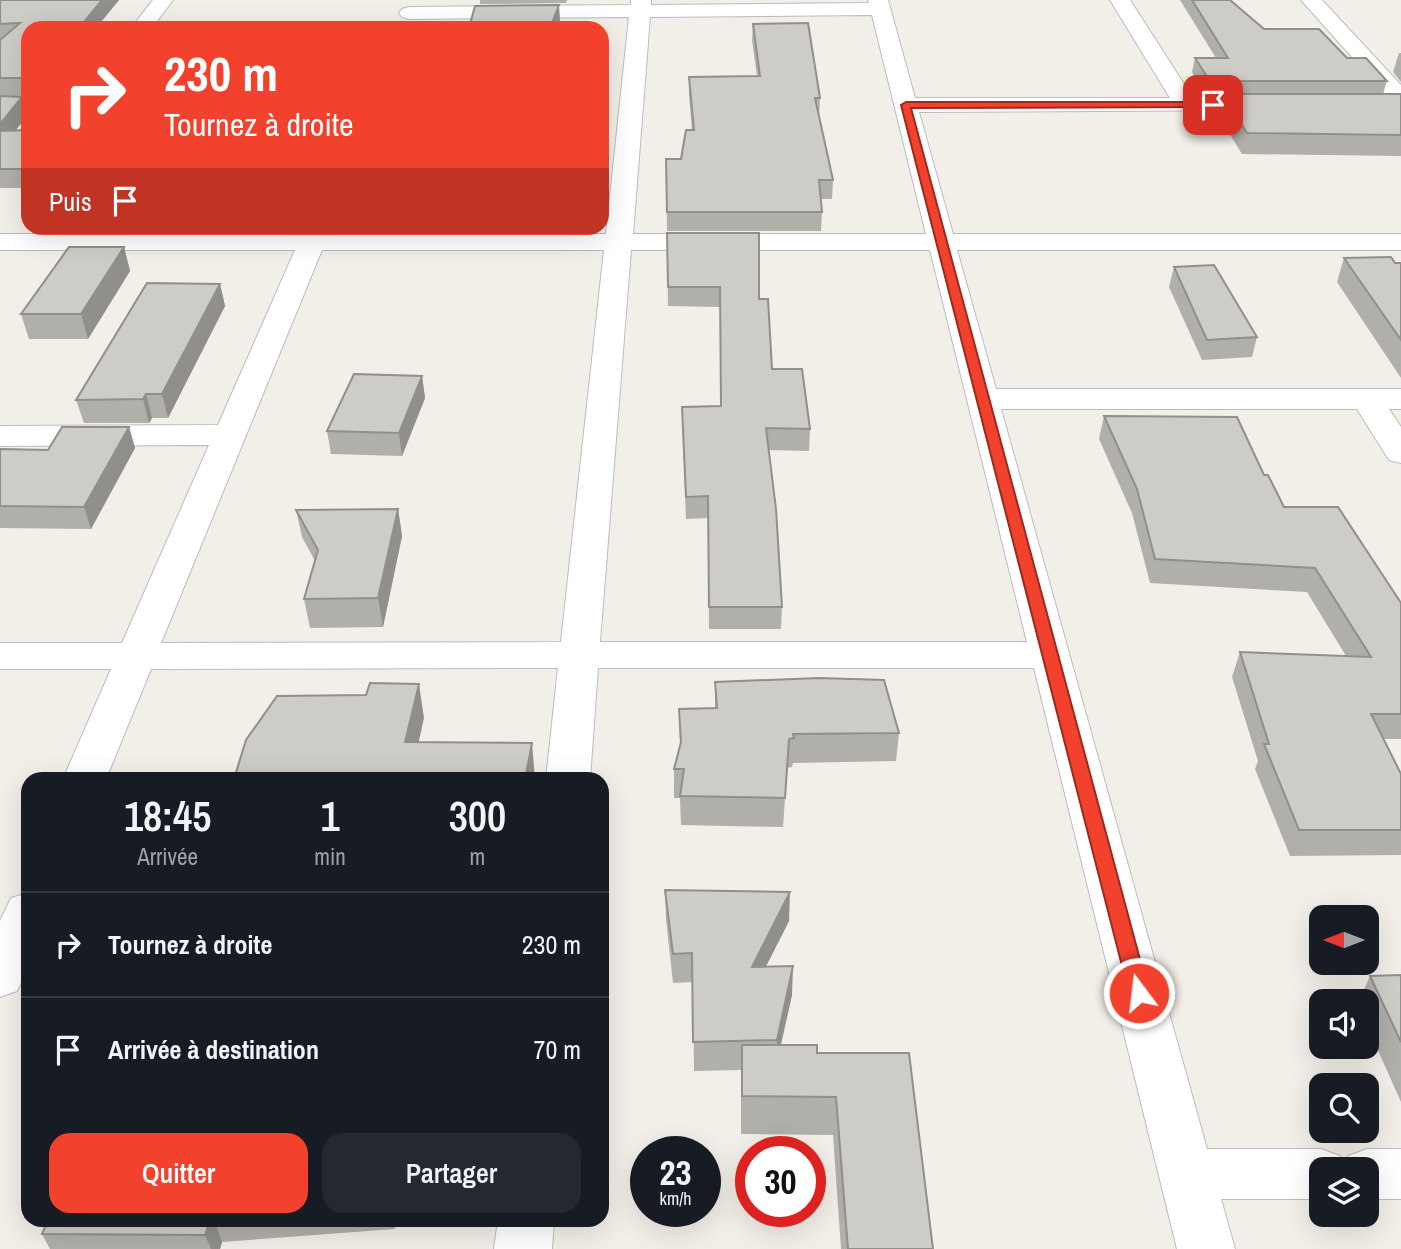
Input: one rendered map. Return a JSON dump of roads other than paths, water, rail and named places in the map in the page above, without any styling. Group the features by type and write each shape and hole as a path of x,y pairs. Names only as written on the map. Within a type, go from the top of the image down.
{"street":[{"path":"146,21 163,0"},
{"path":"1119,0 1186,105"},
{"path":"1311,0 1401,99"},
{"path":"409,14 640,5 880,4 1206,1249"},
{"path":"569,772 618,242 622,91 640,5"},
{"path":"906,105 1293,105"},
{"path":"1374,105 1401,105"},
{"path":"87,772 315,235"},
{"path":"0,242 315,235 618,242 1401,242"},
{"path":"984,400 1401,400"},
{"path":"1367,400 1401,453"},
{"path":"0,436 230,435"},
{"path":"0,656 1051,655"},
{"path":"0,976 21,927"},
{"path":"1187,1174 1309,1174"},
{"path":"1379,1174 1401,1174"},
{"path":"523,1249 525,1227"}]}
